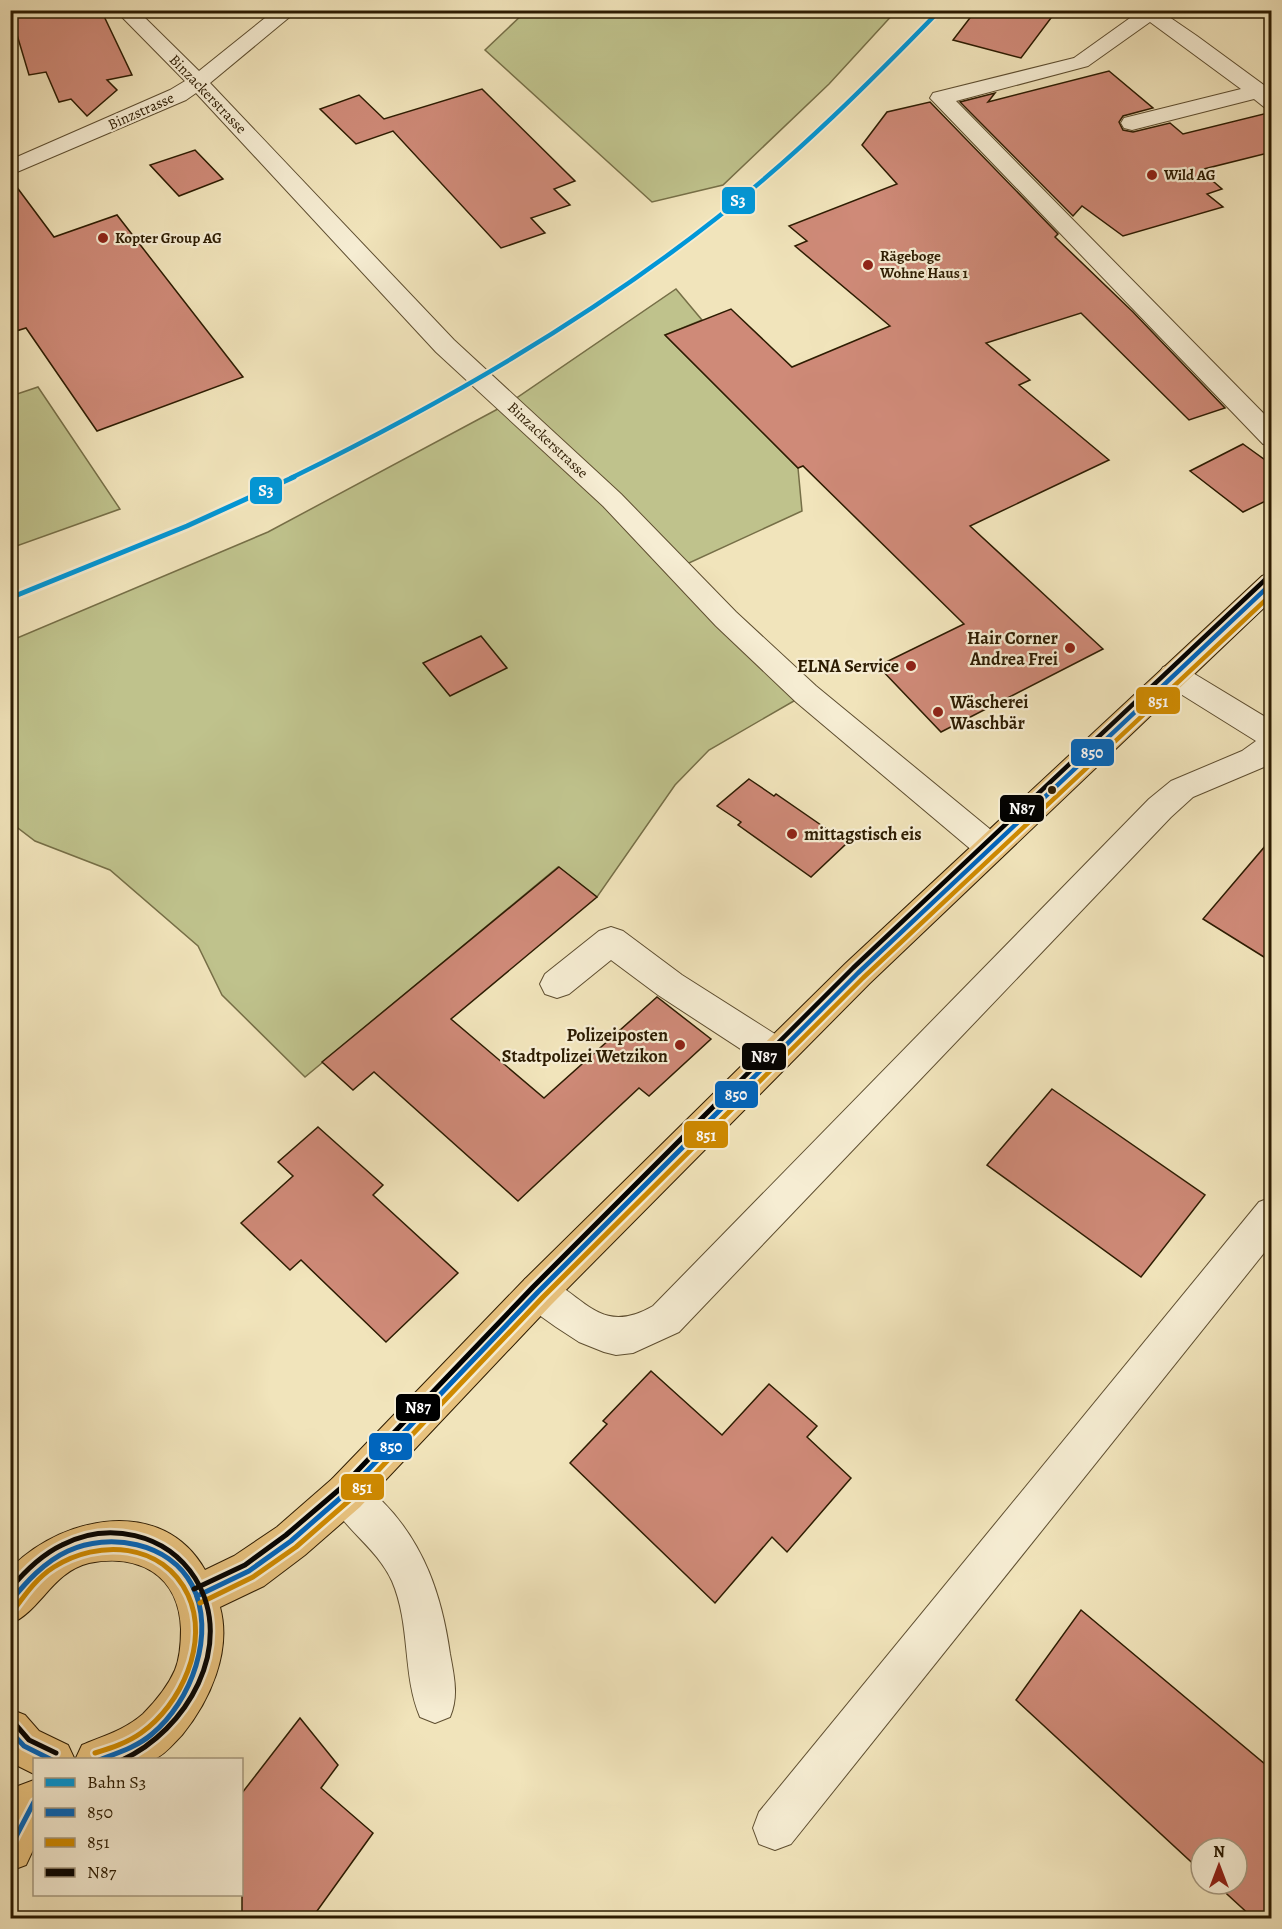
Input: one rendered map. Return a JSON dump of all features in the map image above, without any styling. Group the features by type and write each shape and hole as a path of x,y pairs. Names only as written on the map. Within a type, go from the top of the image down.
{"main road":[{"path":"197,1596 257,1565 291,1541 346,1493 538,1292 858,973 1272,583"},
{"path":"14,1587 51,1558 86,1542 122,1538 154,1547 172,1560 181,1567 197,1596 203,1630 198,1666 182,1700 156,1731 124,1752 104,1758"},
{"path":"10,1730 24,1746 49,1758"},
{"path":"10,1849 33,1804"}],"street":[{"name":"Binzackerstrasse","path":"125,10 198,82 444,346 509,403 612,500 726,619 806,694 991,848"},
{"name":"Binzstrasse","path":"10,168 178,95 198,82 288,10"},
{"path":"1265,97 1190,40 1146,12 1081,62 940,98 1272,438"},
{"path":"1132,123 1265,97"},
{"path":"1173,675 1272,736"},
{"path":"538,1292 586,1324 609,1336 628,1336 666,1319 1160,807 1182,789 1253,759 1272,745"},
{"path":"557,984 611,941 670,985 777,1054"},
{"path":"775,1828 1272,1214"},
{"path":"346,1493 387,1536 408,1571 417,1593 428,1643 435,1702"}],"green space":[{"path":"526,11 896,11 829,84 723,185 652,202 485,50"},
{"path":"676,289 702,320 665,335 798,468 802,511 678,568 806,694 709,750 675,785 597,897 558,867 305,1077 222,995 198,946 110,870 35,841 14,825 10,817 10,641 268,532 509,403"},
{"path":"38,387 120,509 11,548 11,396"}],"building":[{"path":"52,10 101,10 132,75 107,80 117,90 87,116 71,99 59,102 46,72 29,75 12,18"},
{"path":"976,10 1057,10 1021,58 953,40"},
{"path":"1109,71 1153,108 1123,116 1119,122 1123,130 1133,132 1170,123 1183,134 1272,112 1272,152 1200,170 1222,189 1207,194 1223,207 1123,236 1082,206 1073,216 960,102 995,93 988,102"},
{"path":"482,89 575,181 554,189 570,205 531,218 545,233 501,248 393,131 356,144 320,109 359,95 384,119"},
{"path":"930,102 1058,234 1055,237 1133,312 1225,408 1189,420 1081,313 986,343 1030,380 1019,385 1109,460 970,526 1103,649 941,732 878,666 964,624 803,466 798,468 665,335 731,309 792,367 890,326 795,246 807,241 789,226 897,184 862,145 887,112"},
{"path":"195,150 223,179 179,196 150,165"},
{"path":"10,178 54,237 117,215 243,377 97,431 26,328 10,333"},
{"path":"1243,444 1272,465 1272,498 1243,512 1190,471"},
{"path":"481,636 507,668 450,696 423,663"},
{"name":"mittagstisch eis","path":"749,779 774,796 776,794 847,843 811,877 738,825 741,822 717,806"},
{"path":"1272,838 1272,962 1203,919"},
{"path":"559,867 597,897 451,1019 544,1098 657,997 711,1039 649,1096 639,1088 518,1201 374,1072 353,1090 322,1062"},
{"path":"1052,1089 1205,1195 1141,1277 987,1165"},
{"path":"318,1127 383,1185 373,1195 458,1273 386,1342 301,1260 290,1270 241,1223 293,1176 278,1162"},
{"path":"651,1371 722,1435 769,1384 817,1426 807,1437 851,1478 787,1552 772,1537 715,1603 570,1463 607,1424 603,1421"},
{"path":"1081,1610 1272,1770 1272,1918 1253,1918 1229,1896 1249,1896 1249,1836 1189,1836 1189,1860 1016,1700"},
{"path":"300,1718 338,1765 321,1788 373,1833 312,1918 242,1918 243,1792"}],"rail line":[{"name":"S3","path":"10,598 187,526 274,486 360,444 526,351 606,299 752,190 817,132 940,10"}],"transit line":[{"name":"N87","path":"194,1589 245,1565 286,1535 341,1488 533,1287 853,968 1267,578"},
{"name":"850","path":"197,1596 249,1571 291,1541 346,1493 538,1292 858,973 1272,583"},
{"name":"851","path":"200,1603 253,1577 296,1547 351,1499 543,1297 863,978 1272,594"},
{"name":"N87","path":"10,1589 45,1555 70,1541 95,1534 120,1533 143,1537 164,1547 182,1561 196,1580 205,1602 209,1628 207,1657 198,1684 189,1701 168,1728 142,1750 126,1758"},
{"name":"850","path":"10,1602 30,1578 53,1559 66,1551 95,1542 111,1541 148,1547 175,1562 192,1585 200,1614 200,1645 193,1676 177,1706 155,1732 128,1749 104,1758"},
{"name":"851","path":"16,1607 42,1576 53,1568 68,1559 101,1549 118,1548 150,1556 177,1577 188,1595 194,1616 195,1637 184,1680 173,1699 160,1717 139,1735 95,1753"},
{"name":"N87","path":"16,1725 29,1740 56,1753"},
{"name":"850","path":"10,1731 24,1746 48,1758"},
{"name":"850","path":"10,1848 33,1804"}],"place":[{"name":"Wild AG","path":"1152,175"},
{"name":"Kopter Group AG","path":"103,238"},
{"name":"Rägeboge Wohne Haus 1","path":"868,265"},
{"name":"Hair Corner Andrea Frei","path":"1070,648"},
{"name":"ELNA Service","path":"911,666"},
{"name":"Wäscherei Waschbär","path":"938,712"},
{"name":"mittagstisch eis","path":"792,834"},
{"name":"Polizeiposten Stadtpolizei Wetzikon","path":"680,1045"}]}
